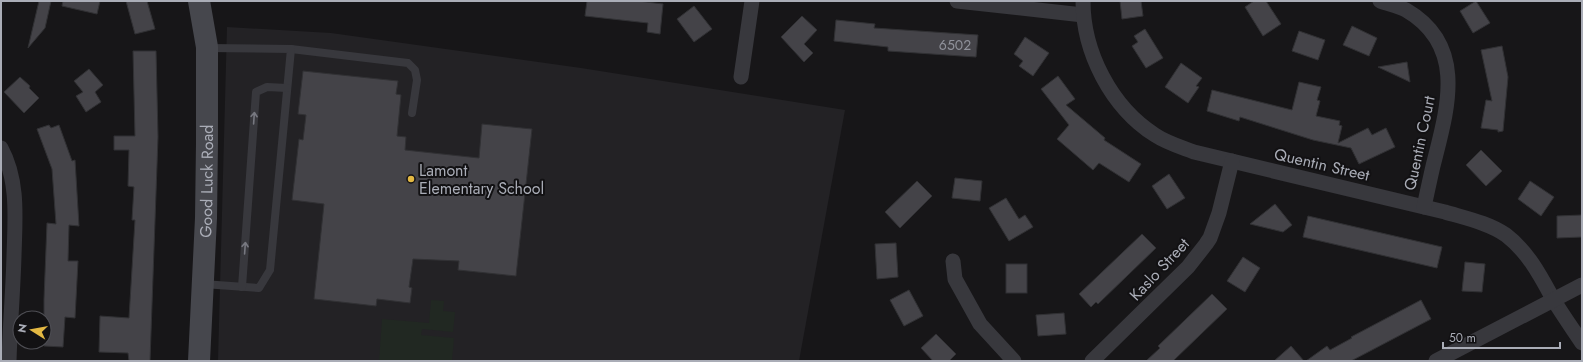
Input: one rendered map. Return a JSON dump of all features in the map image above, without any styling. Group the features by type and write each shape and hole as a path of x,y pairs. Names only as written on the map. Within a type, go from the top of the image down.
{"main road":[{"name":"Good Luck Road","path":"199,1 207,48 207,158 199,361"}],"street":[{"path":"741,76 752,1"},
{"path":"957,1 1083,8"},
{"name":"Quentin Court","path":"1380,1 1406,10 1432,32 1441,47 1448,69 1448,100 1444,125 1424,207"},
{"name":"Quentin Street","path":"1083,8 1088,40 1099,67 1116,100 1134,120 1155,135 1169,143 1194,152 1424,207 1475,221 1504,234 1516,244 1536,266 1554,300 1582,343"},
{"path":"1,148 9,163 14,184 15,211 9,361"},
{"name":"Kaslo Street","path":"1092,361 1188,267 1206,244 1210,238 1219,213 1232,161"},
{"path":"953,261 956,279 980,324 1014,361"},
{"path":"1436,361 1582,285"}],"lane":[{"path":"207,48 291,49 408,63 415,70 417,80 412,113"},
{"path":"203,284 260,288 270,270 291,49"},
{"path":"242,287 256,92 267,87 287,88"}],"shaded area":[{"path":"227,27 331,33 581,68 845,110 799,361 218,361"},
{"path":"431,300 444,301 443,311 455,312 453,332 422,329 421,335 454,338 452,361 379,361 382,319 429,323"}],"building":[{"path":"39,1 51,1 45,28 28,48"},
{"path":"63,1 100,1 97,14 62,6"},
{"path":"126,1 147,1 155,29 135,34"},
{"path":"587,1 638,1 663,4 660,34 647,32 648,23 585,16"},
{"path":"1120,1 1141,1 1143,16 1122,19"},
{"path":"1254,1 1266,1 1281,24 1263,36 1245,7"},
{"path":"1476,1 1490,23 1473,33 1460,11"},
{"path":"694,6 712,29 694,42 677,19"},
{"path":"802,16 817,30 804,44 813,53 804,62 781,37"},
{"path":"836,20 875,24 874,28 978,35 976,57 888,51 888,47 834,41"},
{"path":"1352,26 1377,38 1369,56 1343,45"},
{"path":"1145,29 1163,58 1146,68 1132,46 1138,42 1134,36"},
{"path":"1299,31 1325,40 1318,60 1292,51"},
{"path":"1025,37 1049,53 1033,76 1019,66 1023,61 1014,54"},
{"path":"1502,46 1508,77 1503,131 1498,132 1498,130 1481,128 1486,100 1492,101 1481,50"},
{"path":"133,51 156,51 158,137 150,361 129,361 128,353 99,352 100,316 129,318 135,220 132,220 134,187 128,186 129,150 114,150 114,136 135,136"},
{"path":"1407,62 1410,82 1378,67"},
{"path":"1181,63 1202,78 1196,86 1199,87 1188,103 1165,87"},
{"path":"89,69 103,85 95,92 101,102 86,112 76,96 83,92 74,81"},
{"name":"Lamont Elementary School","path":"303,71 398,81 396,94 401,95 397,136 406,137 405,150 479,158 482,124 532,129 516,276 458,270 459,261 413,259 409,287 412,288 410,303 377,299 376,306 314,299 324,204 292,200 299,139 303,140 306,115 298,114"},
{"path":"1058,76 1075,99 1066,105 1105,138 1104,140 1141,164 1129,182 1099,163 1093,170 1057,139 1069,125 1041,89"},
{"path":"20,77 30,86 29,88 39,98 24,113 4,92"},
{"path":"1299,82 1321,87 1317,100 1320,101 1316,116 1340,121 1339,125 1342,126 1338,143 1368,128 1372,135 1386,128 1395,147 1359,164 1351,148 1313,140 1240,117 1239,121 1207,111 1212,90 1292,110"},
{"path":"49,125 51,128 59,125 72,161 75,160 79,226 69,225 68,261 78,261 75,318 65,317 63,347 52,346 52,310 44,310 47,223 56,224 52,169 37,129"},
{"path":"1481,150 1502,171 1486,186 1466,165"},
{"path":"1169,174 1185,198 1167,209 1152,186"},
{"path":"955,178 982,181 980,201 952,198"},
{"path":"917,181 932,196 900,228 885,212"},
{"path":"1530,181 1554,197 1541,216 1518,199"},
{"path":"1006,198 1019,219 1025,215 1033,227 1009,241 989,208"},
{"path":"1275,204 1292,225 1283,232 1250,224"},
{"path":"1582,215 1582,237 1557,238 1557,216"},
{"path":"1308,216 1442,247 1437,268 1303,237"},
{"path":"1142,234 1156,248 1098,304 1096,302 1091,307 1079,294"},
{"path":"896,243 898,277 877,279 875,244"},
{"path":"1243,257 1260,268 1245,292 1227,281"},
{"path":"1465,262 1485,264 1482,292 1462,291"},
{"path":"1006,264 1027,264 1027,293 1006,293"},
{"path":"909,290 923,316 904,326 890,300"},
{"path":"1212,294 1227,309 1173,361 1146,361 1160,348 1158,346"},
{"path":"1421,300 1431,319 1351,361 1306,361 1327,346 1330,350 1352,338 1351,337"},
{"path":"1064,313 1066,334 1038,336 1036,315"},
{"path":"936,334 956,354 949,361 933,361 921,348"},
{"path":"1291,346 1304,361 1274,361"}],"place":[{"name":"Lamont Elementary School","path":"411,179"}]}
